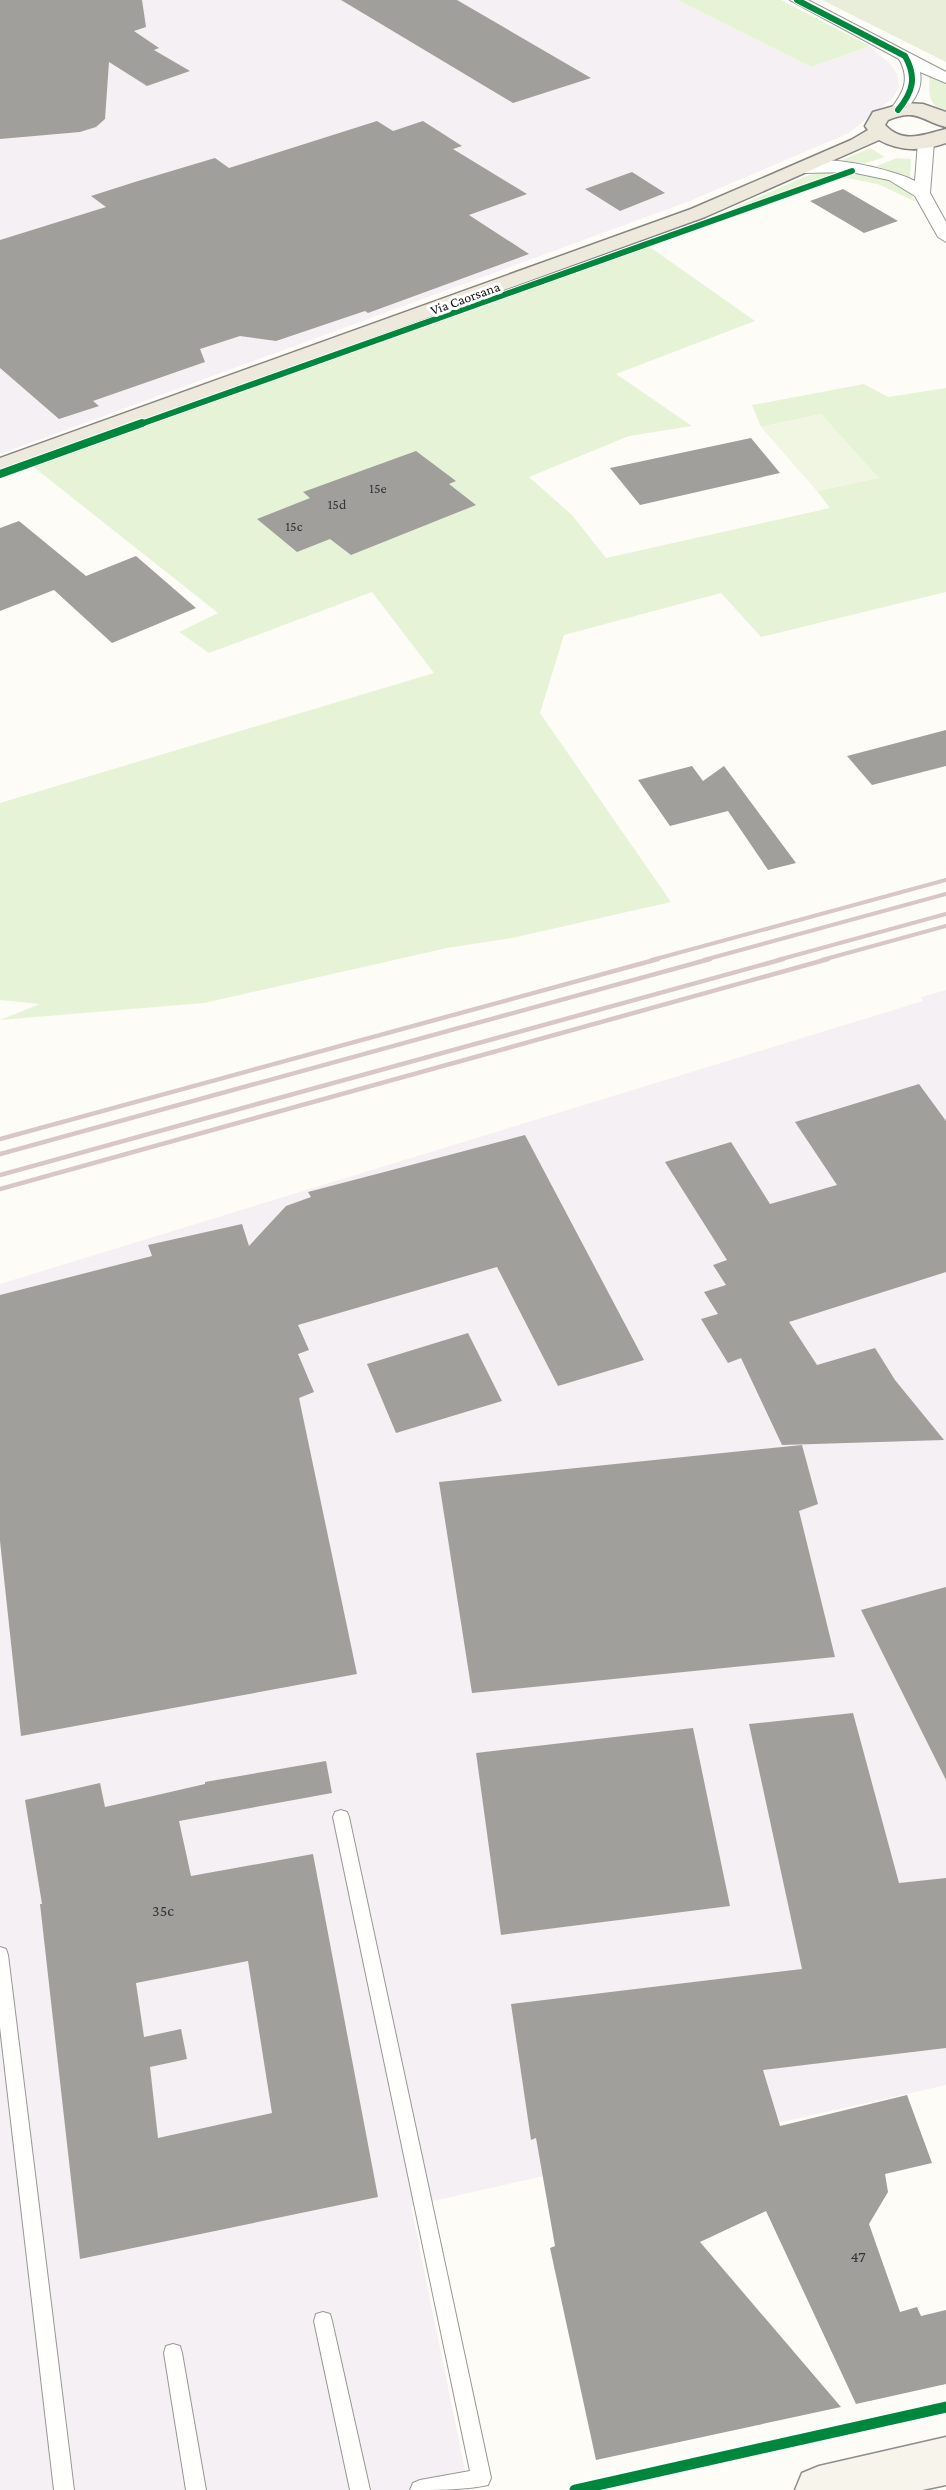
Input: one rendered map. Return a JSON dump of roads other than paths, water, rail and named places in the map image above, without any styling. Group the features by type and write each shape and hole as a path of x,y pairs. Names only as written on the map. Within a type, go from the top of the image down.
{"main road":[{"path":"858,144 882,140 919,142 943,121 923,110 898,110 880,116 875,126 887,137 919,142"},
{"path":"858,144 879,132"},
{"name":"Via Caorsana","path":"0,466 698,213 858,144"},
{"path":"819,2490 928,2470"}],"street":[{"path":"796,0 946,78"},
{"path":"898,110 911,96 912,62"},
{"path":"912,62 923,78 923,104 943,121"},
{"path":"919,142 922,193"},
{"path":"804,168 839,165 869,168 907,181 922,193 946,237"}],"lane":[{"path":"341,1817 483,2484 420,2490"},
{"path":"0,1955 64,2490"},
{"path":"323,2321 360,2490"},
{"path":"173,2353 196,2490"}],"railway":[{"path":"652,960 946,880"},
{"path":"704,960 946,894"},
{"path":"778,960 946,914"},
{"path":"822,960 946,926"},
{"path":"0,1139 658,959"},
{"path":"0,1154 710,959"},
{"path":"0,1175 783,959"},
{"path":"0,1189 828,959"}]}
